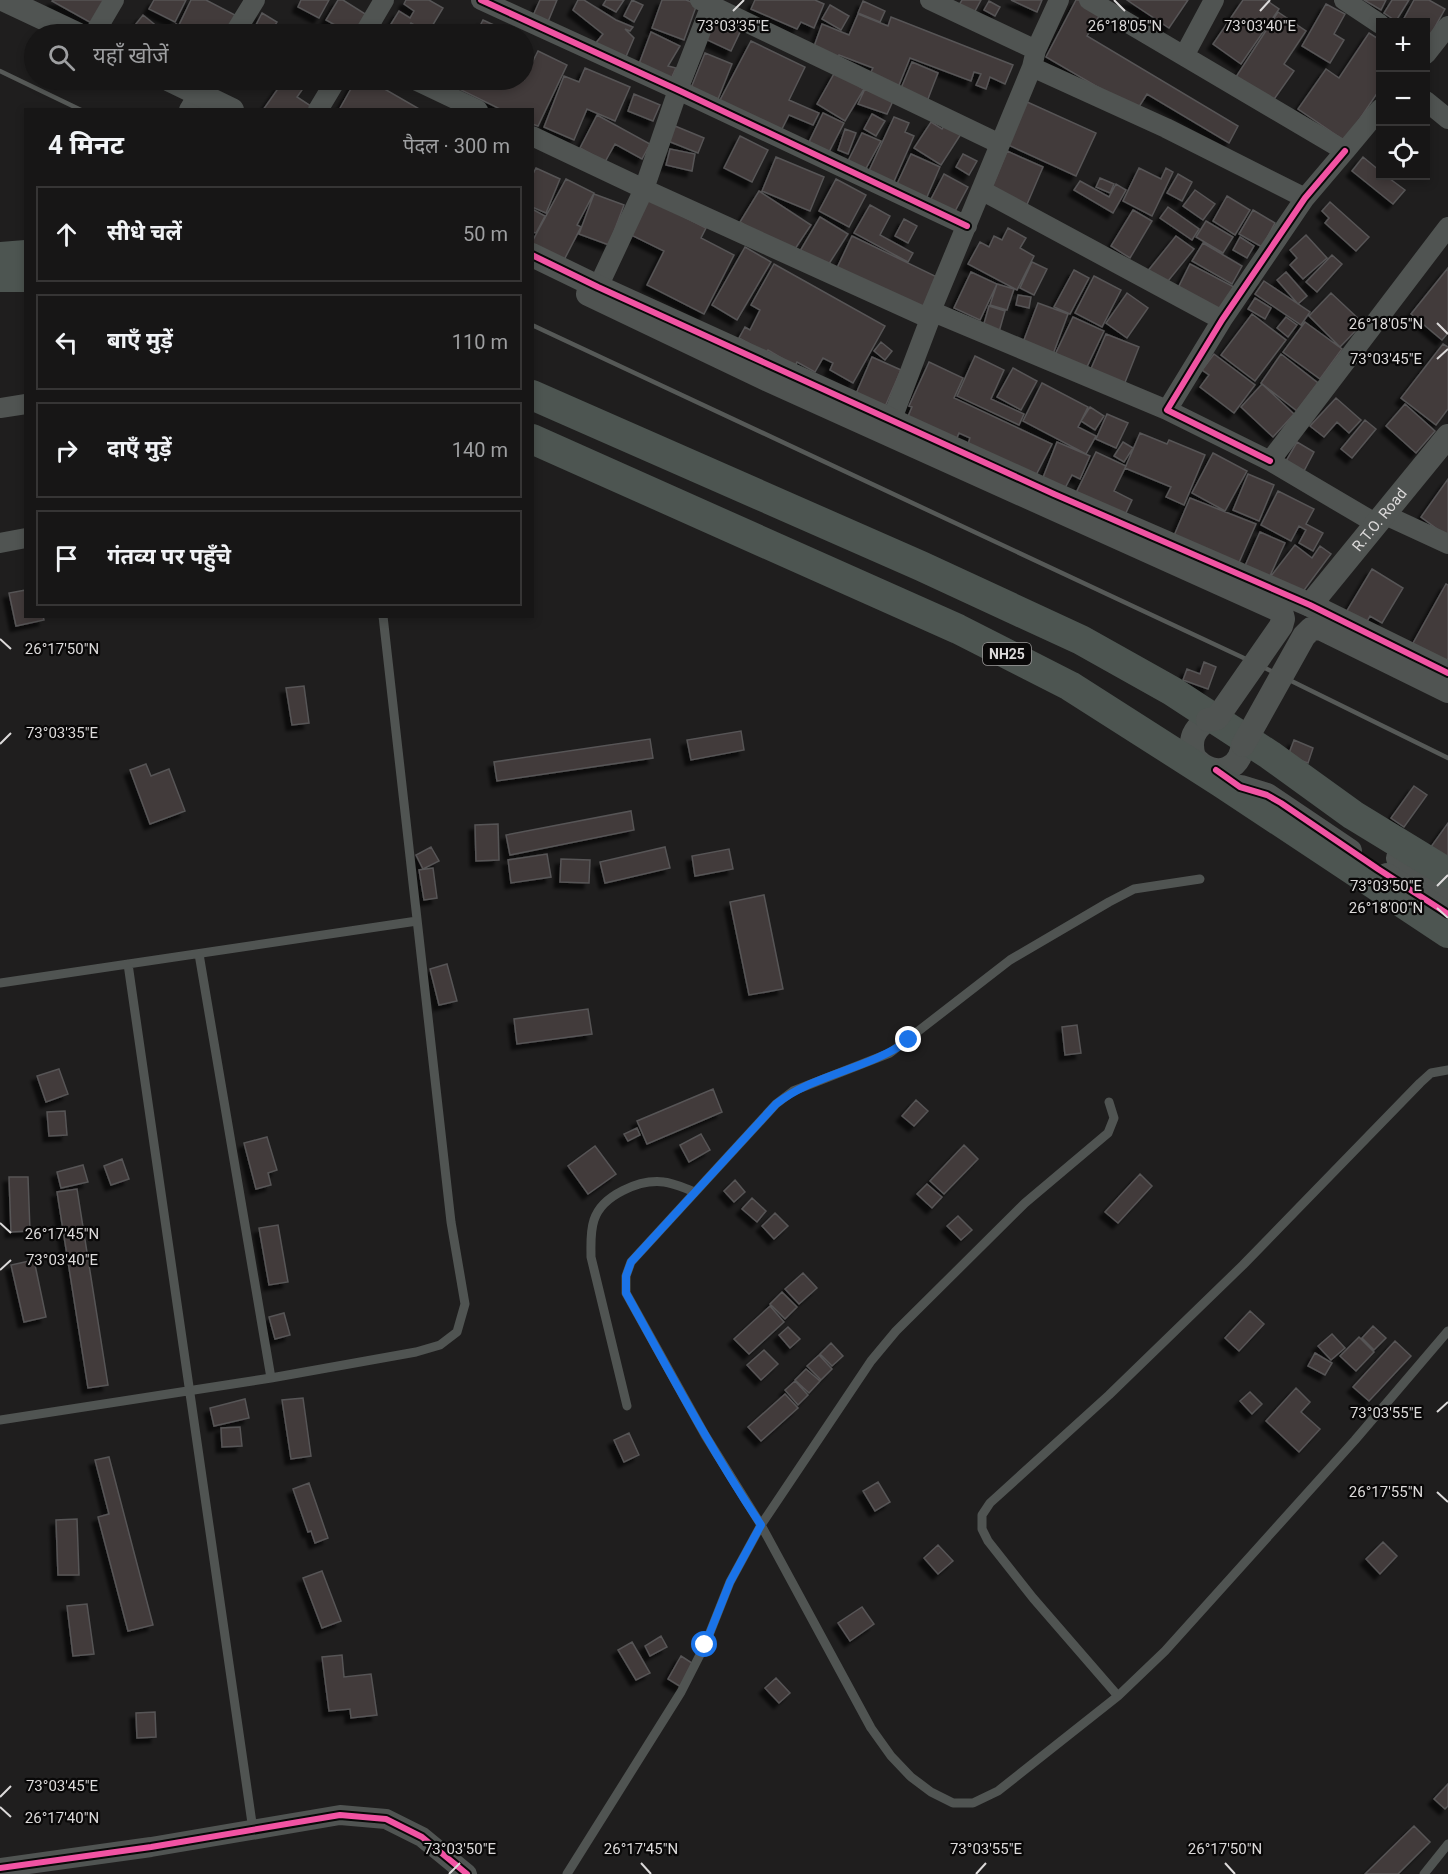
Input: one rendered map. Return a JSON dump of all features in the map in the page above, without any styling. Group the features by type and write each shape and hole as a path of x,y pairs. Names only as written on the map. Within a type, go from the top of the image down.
{"main road":[{"path":"0,256 24,255"},
{"path":"0,277 24,277"},
{"path":"534,396 910,561 1081,640 1172,691 1270,755 1353,815 1448,873"},
{"name":"NH25","path":"534,440 958,629 1070,686 1231,789 1448,933"}],"street":[{"path":"5,0 56,24"},
{"path":"100,24 114,0"},
{"path":"240,24 255,0"},
{"path":"370,24 384,0"},
{"path":"482,0 967,226"},
{"path":"930,0 1166,128 1305,198"},
{"path":"892,419 931,315 1059,0"},
{"path":"1089,0 1345,152"},
{"path":"1184,56 1214,0"},
{"path":"1344,0 1376,21"},
{"path":"593,290 644,189 708,2 1000,144"},
{"path":"1430,49 1448,26"},
{"path":"319,108 330,90"},
{"path":"437,90 474,108"},
{"path":"198,94 228,108"},
{"path":"1430,105 1448,119"},
{"path":"1167,410 1222,320 1305,198 1376,114"},
{"path":"534,136 644,189 931,315 1167,410 1379,519 1448,544"},
{"path":"981,190 1222,320"},
{"path":"1270,461 1448,227"},
{"path":"534,256 562,269 593,290 764,378 1281,611 1283,619 1281,626 1208,721 1195,731 1192,740 1194,757 1200,764 1216,770 1240,787 1267,795 1281,803 1448,914"},
{"path":"593,290 892,419 1054,494 1310,605 1448,673"},
{"path":"0,408 24,405"},
{"path":"534,407 702,480 1049,639 1208,721 1233,723 1238,729 1243,749 1448,892"},
{"path":"534,432 1031,658 1095,689 1192,748"},
{"name":"R.T.O. Road","path":"1310,605 1448,436"},
{"path":"0,543 24,538"},
{"path":"1216,770 1225,770 1232,766 1304,636 1311,629 1320,628 1448,691"},
{"path":"0,1868 151,1847 340,1815 386,1819 422,1837 467,1874"}],"lane":[{"path":"0,1420 271,1378 417,1352 440,1346 457,1332 465,1304 451,1222 383,618"},
{"path":"1200,879 1134,889 1109,902 1010,960 890,1053 793,1091 776,1104 631,1262 626,1276 626,1293 710,1444 761,1525 871,1728 891,1756 911,1777 953,1803 973,1803 998,1791 1118,1696 1166,1651 1448,1331"},
{"path":"0,983 417,921"},
{"path":"199,954 271,1378"},
{"path":"128,964 253,1830"},
{"path":"1118,1696 1033,1598 988,1541 982,1529 982,1515 990,1503 1101,1403 1234,1273 1420,1083 1431,1073 1448,1070"},
{"path":"567,1874 681,1692 705,1645 730,1582 761,1525 871,1361 896,1331 1025,1203 1108,1133 1114,1118 1109,1102"},
{"path":"627,1406 591,1257 591,1236 595,1217 609,1199 647,1182 665,1182 695,1192"},
{"path":"1424,1874 1448,1844"}],"building":[{"path":"53,0 108,0 96,24"},
{"path":"154,0 186,0 175,22 149,9"},
{"path":"191,0 206,0 235,15 231,24 179,24"},
{"path":"301,0 329,0 319,18 298,7"},
{"path":"338,0 343,0 370,17 365,24 333,24 326,20"},
{"path":"406,0 429,0 443,8 433,24 391,24 399,11 410,18 414,11 404,4"},
{"path":"540,0 557,0 547,24 532,18"},
{"path":"578,0 584,0 616,20 633,27 630,31 625,29 634,38 625,59 595,44 603,34 573,10"},
{"path":"606,0 624,0 616,12 603,5"},
{"path":"632,0 643,5 634,22 624,16"},
{"path":"662,0 686,0 697,4 684,40 652,28"},
{"path":"755,0 815,0 824,4 814,28 801,22 797,29 751,9"},
{"path":"962,0 981,0 974,13 959,5"},
{"path":"1011,0 1042,0 1037,12"},
{"path":"1076,0 1101,13 1087,36 1238,126 1229,143 1147,94 1137,110 1046,57"},
{"path":"1127,0 1188,0 1169,28"},
{"path":"1243,0 1266,0 1279,9 1241,64 1213,44"},
{"path":"1364,0 1386,0 1381,10"},
{"path":"1392,0 1409,0 1398,18 1392,18 1384,13"},
{"path":"1414,0 1429,0 1445,9 1430,36 1430,18 1404,18"},
{"path":"863,1 885,11 880,22 858,13"},
{"path":"989,1 1000,7 995,16 984,10"},
{"path":"1326,4 1345,14 1334,34 1344,40 1330,63 1302,46"},
{"path":"830,5 849,16 841,30 822,19"},
{"path":"1278,12 1306,31 1284,64 1294,71 1270,105 1234,80"},
{"path":"262,13 277,22 276,24 256,24"},
{"path":"858,14 888,26 891,17 1013,65 1005,84 990,77 986,89 976,85 981,74 974,72 971,81 910,58 897,90 868,78 873,68 839,55 836,62 812,52 822,24 849,35"},
{"path":"143,15 154,24 136,24"},
{"path":"712,17 741,30 731,51 703,38"},
{"path":"651,32 680,46 668,66 676,68 671,79 639,64"},
{"path":"1369,33 1376,37 1376,95 1345,141 1298,109 1326,69 1339,78"},
{"path":"751,41 805,67 789,100 819,113 813,125 789,115 780,133 718,104"},
{"path":"538,51 567,65 538,126 534,125 534,108 498,108 461,90 534,90 534,59"},
{"path":"705,53 732,64 718,99 691,88"},
{"path":"912,62 938,73 926,104 899,93"},
{"path":"585,68 630,87 615,121 587,109 574,140 544,127 564,76 579,82"},
{"path":"835,72 864,89 845,121 817,104"},
{"path":"865,89 893,101 887,114 858,104"},
{"path":"277,90 302,90 297,97 314,108 264,108"},
{"path":"350,90 386,90 418,108 340,108"},
{"path":"634,94 660,105 653,121 628,111"},
{"path":"1025,101 1096,133 1076,176 1006,144"},
{"path":"823,113 844,123 829,152 809,142"},
{"path":"872,114 885,121 876,136 864,129"},
{"path":"597,115 650,144 642,159 615,144 605,162 580,148"},
{"path":"894,117 909,123 905,132 914,136 892,186 867,175"},
{"path":"931,122 942,129 945,124 961,134 941,165 914,148"},
{"path":"675,126 704,138 698,153 668,141"},
{"path":"845,129 856,133 848,154 838,150"},
{"path":"862,133 881,141 864,172 846,165"},
{"path":"740,136 768,150 752,182 724,168"},
{"path":"670,149 695,154 692,171 666,165"},
{"path":"1007,151 1043,167 1025,209 989,194"},
{"path":"911,154 940,167 926,199 896,186"},
{"path":"963,154 977,161 969,175 956,167"},
{"path":"776,157 824,177 810,211 762,191"},
{"path":"1363,157 1376,168 1376,180 1391,180 1405,190 1393,204 1352,171"},
{"path":"536,168 560,179 546,213 534,208"},
{"path":"1139,168 1161,179 1166,168 1173,172 1152,216 1123,201"},
{"path":"944,174 968,187 953,215 929,203"},
{"path":"1178,174 1192,182 1182,201 1167,193"},
{"path":"1100,178 1114,184 1110,193 1096,187"},
{"path":"566,179 594,193 577,225 581,227 562,264 534,249 534,238"},
{"path":"836,179 866,195 849,227 819,211"},
{"path":"1080,181 1109,197 1116,184 1126,190 1113,213 1074,190"},
{"path":"1195,190 1215,204 1203,220 1183,206"},
{"path":"759,191 811,225 791,255 740,222"},
{"path":"594,194 624,205 609,245 579,234"},
{"path":"1227,196 1250,210 1235,235 1213,221"},
{"path":"647,198 706,228 701,238 734,255 704,314 647,285 664,251 629,234"},
{"path":"1330,202 1369,237 1356,251 1325,223 1329,218 1322,211"},
{"path":"870,205 890,216 880,235 913,253 908,262 854,233"},
{"path":"1168,207 1199,229 1192,240 1160,218"},
{"path":"534,210 545,216 536,233 534,232"},
{"path":"1133,210 1152,221 1130,258 1111,246"},
{"path":"1253,210 1275,223 1262,247 1239,234"},
{"path":"820,217 848,234 827,267 800,251"},
{"path":"904,219 917,226 908,243 895,236"},
{"path":"1206,221 1233,237 1223,253 1196,237"},
{"path":"1008,228 1026,238 1020,248 1034,256 1017,290 968,264 980,242 989,247 994,236 1002,240"},
{"path":"1306,235 1327,258 1303,279 1290,265 1297,258 1290,250"},
{"path":"852,236 937,277 922,309 837,268"},
{"path":"1176,236 1194,249 1164,286 1147,272"},
{"path":"1240,237 1254,246 1247,258 1233,250"},
{"path":"1203,243 1242,266 1232,284 1192,261"},
{"path":"745,247 771,262 737,320 712,305"},
{"path":"1332,255 1342,264 1317,292 1306,282"},
{"path":"1032,262 1047,269 1034,295 1020,288"},
{"path":"774,264 885,326 853,383 830,370 833,363 823,358 815,372 797,362 795,366 768,350 766,353 739,338 745,327 750,330 760,310 751,305"},
{"path":"1190,264 1234,287 1221,311 1178,288"},
{"path":"1448,268 1448,333 1442,340 1411,314"},
{"path":"1074,270 1089,278 1070,314 1054,307"},
{"path":"971,272 997,284 980,320 954,308"},
{"path":"1286,272 1307,296 1298,304 1277,280"},
{"path":"1094,276 1121,290 1102,327 1075,313"},
{"path":"1264,281 1310,312 1301,325 1255,294"},
{"path":"997,284 1014,289 1007,310 990,305"},
{"path":"1127,293 1148,308 1127,338 1106,323"},
{"path":"1331,293 1363,323 1340,347 1309,316"},
{"path":"1018,295 1031,297 1029,308 1016,305"},
{"path":"1255,298 1271,308 1265,319 1248,309"},
{"path":"1038,303 1068,314 1052,357 1022,345"},
{"path":"989,306 1005,311 999,332 983,327"},
{"path":"1252,314 1286,340 1255,381 1221,355"},
{"path":"1073,317 1104,331 1084,373 1053,359"},
{"path":"1286,317 1297,325 1288,337 1277,328"},
{"path":"1305,322 1342,349 1320,379 1283,352"},
{"path":"1106,334 1139,347 1124,385 1090,371"},
{"path":"881,342 892,351 885,360 874,351"},
{"path":"1443,344 1448,347 1448,409 1436,425 1401,398"},
{"path":"1214,354 1255,385 1234,413 1200,387 1209,375 1202,370"},
{"path":"1281,354 1318,383 1297,411 1261,383"},
{"path":"975,356 1004,370 991,399 1024,414 1019,425 957,396"},
{"path":"872,357 901,370 884,409 855,396"},
{"path":"929,362 963,378 954,398 1052,444 1035,477 967,447 970,438 959,433 956,440 906,421 912,407 909,406"},
{"path":"1013,368 1037,381 1021,410 997,397"},
{"path":"1042,383 1088,407 1078,427 1096,436 1086,454 1023,421"},
{"path":"1262,384 1294,414 1273,437 1241,407"},
{"path":"1336,398 1361,420 1349,433 1337,422 1324,437 1310,426"},
{"path":"1405,404 1435,431 1416,453 1386,426"},
{"path":"1090,407 1104,416 1095,430 1081,421"},
{"path":"1107,414 1128,423 1116,448 1096,439"},
{"path":"1365,420 1376,429 1352,458 1341,449"},
{"path":"1140,433 1167,444 1169,440 1205,455 1184,505 1166,497 1171,487 1125,468"},
{"path":"1057,442 1090,456 1080,479 1072,475 1065,488 1042,480"},
{"path":"1123,442 1133,448 1124,462 1114,456"},
{"path":"1297,442 1314,452 1304,471 1286,461"},
{"path":"1096,452 1126,466 1114,491 1132,500 1124,517 1076,493"},
{"path":"1213,453 1247,471 1225,511 1192,493"},
{"path":"1248,474 1274,485 1259,521 1233,510"},
{"path":"1448,479 1448,537 1421,517"},
{"path":"1278,491 1314,509 1306,524 1323,533 1313,551 1299,543 1306,530 1299,526 1291,541 1261,525"},
{"path":"1190,498 1256,524 1237,567 1173,538"},
{"path":"1260,532 1285,543 1269,578 1244,568"},
{"path":"1295,545 1312,558 1320,546 1331,554 1299,597 1271,576"},
{"path":"1372,569 1403,588 1382,623 1370,616 1365,625 1345,614"},
{"path":"1446,584 1448,585 1448,658 1445,664 1412,645"},
{"path":"24,590 24,618 44,618 44,620 16,626 9,593"},
{"path":"1204,662 1216,667 1208,689 1183,680 1187,669 1200,674"},
{"path":"304,686 309,723 292,725 286,688"},
{"path":"741,731 744,750 691,760 687,740"},
{"path":"650,739 653,758 497,781 494,762"},
{"path":"1294,740 1313,748 1308,763 1288,756"},
{"path":"146,764 151,776 169,769 185,811 150,824 130,770"},
{"path":"1414,786 1427,795 1404,827 1391,818"},
{"path":"631,811 634,830 510,855 506,835"},
{"path":"1448,823 1448,857 1428,851"},
{"path":"498,824 499,860 476,861 475,825"},
{"path":"431,847 439,861 423,869 416,855"},
{"path":"665,847 670,868 605,883 600,862"},
{"path":"729,849 733,869 695,876 692,856"},
{"path":"547,854 551,877 511,883 508,860"},
{"path":"561,859 590,860 589,883 560,882"},
{"path":"433,868 437,898 424,900 419,870"},
{"path":"764,895 783,989 749,995 730,902"},
{"path":"447,964 457,1001 439,1005 430,969"},
{"path":"588,1009 592,1034 517,1044 514,1019"},
{"path":"1077,1025 1081,1053 1065,1055 1062,1027"},
{"path":"59,1069 68,1094 46,1102 37,1076"},
{"path":"713,1089 722,1112 647,1144 637,1121"},
{"path":"916,1100 928,1111 914,1126 902,1116"},
{"path":"65,1111 67,1135 49,1136 47,1112"},
{"path":"637,1128 640,1135 628,1141 624,1134"},
{"path":"701,1134 710,1150 689,1162 680,1145"},
{"path":"267,1137 277,1170 268,1173 271,1185 256,1189 244,1143"},
{"path":"964,1145 978,1159 944,1194 930,1181"},
{"path":"595,1146 616,1174 588,1194 568,1166"},
{"path":"122,1159 129,1179 111,1185 104,1166"},
{"path":"83,1165 88,1182 61,1188 57,1172"},
{"path":"1140,1174 1152,1186 1118,1223 1105,1212"},
{"path":"9,1177 28,1177 30,1231 11,1232"},
{"path":"735,1180 745,1192 734,1202 724,1191"},
{"path":"927,1184 942,1197 932,1208 917,1194"},
{"path":"77,1189 108,1385 88,1388 57,1192"},
{"path":"752,1198 766,1211 757,1222 742,1209"},
{"path":"775,1213 788,1226 774,1239 762,1226"},
{"path":"958,1216 972,1230 961,1240 947,1226"},
{"path":"278,1225 288,1282 269,1285 259,1228"},
{"path":"34,1260 46,1317 24,1322 11,1265"},
{"path":"803,1273 817,1288 799,1304 785,1289"},
{"path":"782,1292 797,1307 785,1319 770,1304"},
{"path":"770,1306 784,1322 749,1354 734,1339"},
{"path":"1250,1311 1264,1324 1239,1351 1225,1338"},
{"path":"284,1313 290,1335 275,1339 269,1317"},
{"path":"1373,1326 1386,1338 1374,1350 1362,1338"},
{"path":"788,1327 800,1339 790,1348 779,1335"},
{"path":"1332,1334 1345,1348 1331,1360 1318,1346"},
{"path":"1359,1337 1374,1352 1356,1371 1340,1356"},
{"path":"1395,1341 1411,1356 1369,1401 1353,1387"},
{"path":"831,1343 843,1356 832,1366 820,1354"},
{"path":"764,1350 778,1364 761,1380 747,1365"},
{"path":"1315,1353 1332,1363 1325,1375 1308,1366"},
{"path":"819,1355 832,1369 821,1380 807,1366"},
{"path":"806,1369 820,1381 809,1393 795,1380"},
{"path":"795,1381 808,1395 798,1405 785,1390"},
{"path":"1296,1388 1310,1402 1301,1412 1320,1429 1299,1452 1266,1421"},
{"path":"1250,1392 1262,1404 1252,1414 1240,1401"},
{"path":"785,1394 798,1408 761,1441 748,1427"},
{"path":"303,1398 311,1456 291,1459 282,1400"},
{"path":"245,1399 249,1418 214,1426 210,1408"},
{"path":"240,1427 242,1446 222,1447 221,1428"},
{"path":"629,1433 639,1455 624,1462 614,1440"},
{"path":"109,1457 153,1625 128,1631 98,1517 109,1514 95,1460"},
{"path":"878,1482 890,1502 875,1511 863,1491"},
{"path":"309,1483 328,1538 315,1543 311,1531 308,1532 293,1489"},
{"path":"77,1519 79,1575 58,1575 56,1520"},
{"path":"1383,1542 1397,1556 1380,1574 1366,1559"},
{"path":"938,1545 953,1561 938,1574 924,1558"},
{"path":"322,1571 341,1621 322,1628 303,1578"},
{"path":"87,1604 94,1654 73,1656 67,1606"},
{"path":"862,1607 874,1624 850,1641 838,1623"},
{"path":"661,1636 667,1647 650,1656 645,1646"},
{"path":"632,1642 650,1673 636,1680 618,1650"},
{"path":"342,1655 344,1677 371,1674 377,1715 351,1718 350,1709 329,1711 322,1657"},
{"path":"681,1656 695,1665 681,1687 668,1679"},
{"path":"776,1678 790,1693 779,1703 765,1688"},
{"path":"155,1712 156,1737 137,1738 136,1713"},
{"path":"1448,1784 1448,1806 1445,1809 1434,1799"},
{"path":"1414,1826 1430,1842 1398,1874 1365,1874"}],"railway":[{"path":"0,71 24,83"},
{"path":"39,90 77,108"},
{"path":"534,326 1263,667 1448,758"}],"cycle path":[{"path":"481,0 534,24"},
{"path":"534,24 967,226"},
{"path":"1270,461 1167,410 1222,320 1305,198 1345,151"},
{"path":"534,256 1054,494 1310,605 1448,673"},
{"path":"1216,770 1240,787 1267,795 1281,803 1448,914"},
{"path":"0,1868 151,1847 340,1815 386,1819 422,1837 467,1874"}],"route":[{"path":"705,1645 730,1582 761,1525 730,1478 626,1293 626,1276 631,1262 776,1104 793,1091 890,1053 909,1040"}]}
